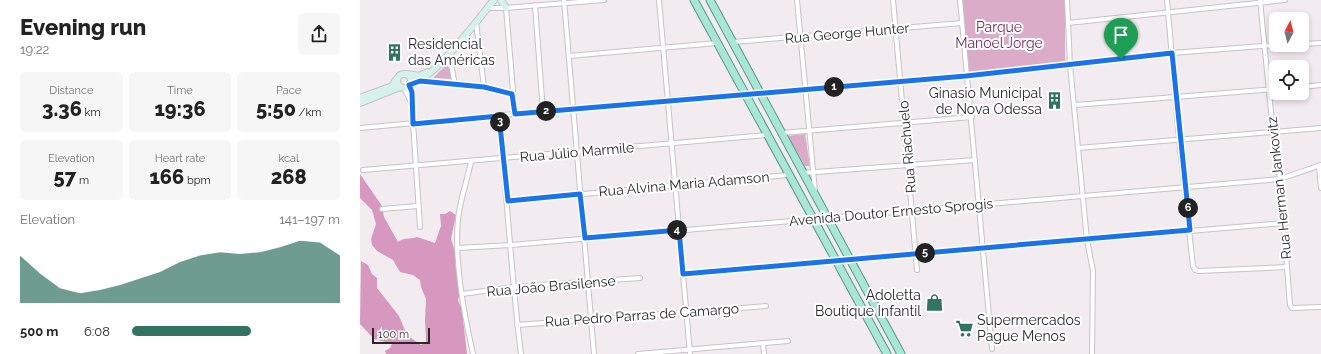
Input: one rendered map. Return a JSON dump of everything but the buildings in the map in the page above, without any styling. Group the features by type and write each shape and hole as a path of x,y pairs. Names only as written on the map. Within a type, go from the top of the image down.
{"main road":[{"path":"360,103 420,81 435,69 494,0"},
{"path":"501,0 506,8"},
{"path":"694,0 746,94 766,135 887,354"},
{"path":"710,0 901,354"},
{"path":"360,98 392,86 400,74 424,75 435,69"},
{"path":"406,86 410,77 407,74"},
{"path":"396,80 406,86"}],"street":[{"path":"488,8 506,8 564,2 604,0"},
{"path":"659,0 690,352"},
{"path":"797,0 802,37 816,197"},
{"name":"Rua Riachuelo","path":"893,0 909,165 917,270"},
{"path":"960,0 966,76 972,117 992,349"},
{"path":"1067,0 1070,65 1084,196 1087,240 1093,271 1092,354"},
{"path":"1167,0 1179,139 1193,266 1195,270 1199,271 1287,267"},
{"path":"1068,23 1260,1 1285,0"},
{"name":"Rua Herman Jankovitz","path":"1260,1 1269,78"},
{"path":"564,2 594,354"},
{"path":"535,5 544,112"},
{"path":"506,8 512,94 515,114"},
{"path":"476,22 484,87"},
{"name":"Rua George Hunter","path":"732,42 962,23"},
{"path":"1309,44 1321,43"},
{"path":"569,56 717,44"},
{"path":"360,128 668,100 966,76 1172,53 1266,45"},
{"path":"449,53 454,85"},
{"path":"420,81 484,87 512,94"},
{"path":"1309,86 1321,85"},
{"path":"406,86 411,102 420,227"},
{"path":"1075,105 1269,89"},
{"name":"Rua Herman Jankovitz","path":"1271,100 1273,132 1280,179 1290,305 1292,308 1296,309 1321,307"},
{"path":"499,116 508,201 513,288 521,354"},
{"path":"782,133 904,124 972,117"},
{"path":"1078,148 1321,128"},
{"name":"Rua Júlio Marmile","path":"363,170 471,162 577,151 766,135"},
{"path":"803,173 975,160"},
{"path":"471,162 458,219 458,248 462,294 473,354"},
{"path":"1320,166 1321,188"},
{"name":"Avenida Doutor Ernesto Sprogis","path":"458,248 511,245 1280,179 1320,166"},
{"name":"Rua Alvina Maria Adamson","path":"508,201 788,175"},
{"path":"382,209 418,206"},
{"path":"683,274 1284,223"},
{"name":"Rua João Brasilense","path":"462,294 513,288 640,278"},
{"name":"Rua Pedro Parras de Camargo","path":"517,325 766,306"},
{"path":"638,354 690,352 788,341"},
{"path":"763,343 764,354"}],"green space":[{"name":"Parque Manoel Jorge","path":"962,0 1065,0 1065,62 968,73"},
{"path":"448,63 451,79 434,78 434,77"},
{"path":"805,134 810,166 805,166 788,136"}],"shaded area":[{"path":"360,174 382,206 384,217 398,242 417,237 435,243 441,226 440,214 445,214 450,211 456,215 451,239 460,267 462,286 458,300 462,310 467,354 386,354 385,351 390,348 392,344 374,339 360,324 361,261 368,265 372,274 377,278 377,288 399,316 407,335 421,345 426,342 426,299 420,280 413,275 400,272 393,260 377,251 372,245 371,239 376,224 372,210 360,198"}],"place":[{"name":"Residencial das Américas","path":"395,52"},
{"name":"Ginasio Municipal de Nova Odessa","path":"1055,101"},
{"name":"Adoletta Boutique Infantil","path":"934,303"},
{"name":"Supermercados Pague Menos","path":"964,328"}],"route":[{"path":"1172,53 1179,139 1190,230 683,274 679,230 585,238 580,194 508,201 499,116 413,124 411,102 412,92 409,85 416,84 420,81 471,87 484,87 512,94 515,114 966,76 1121,59 1172,53"}]}
